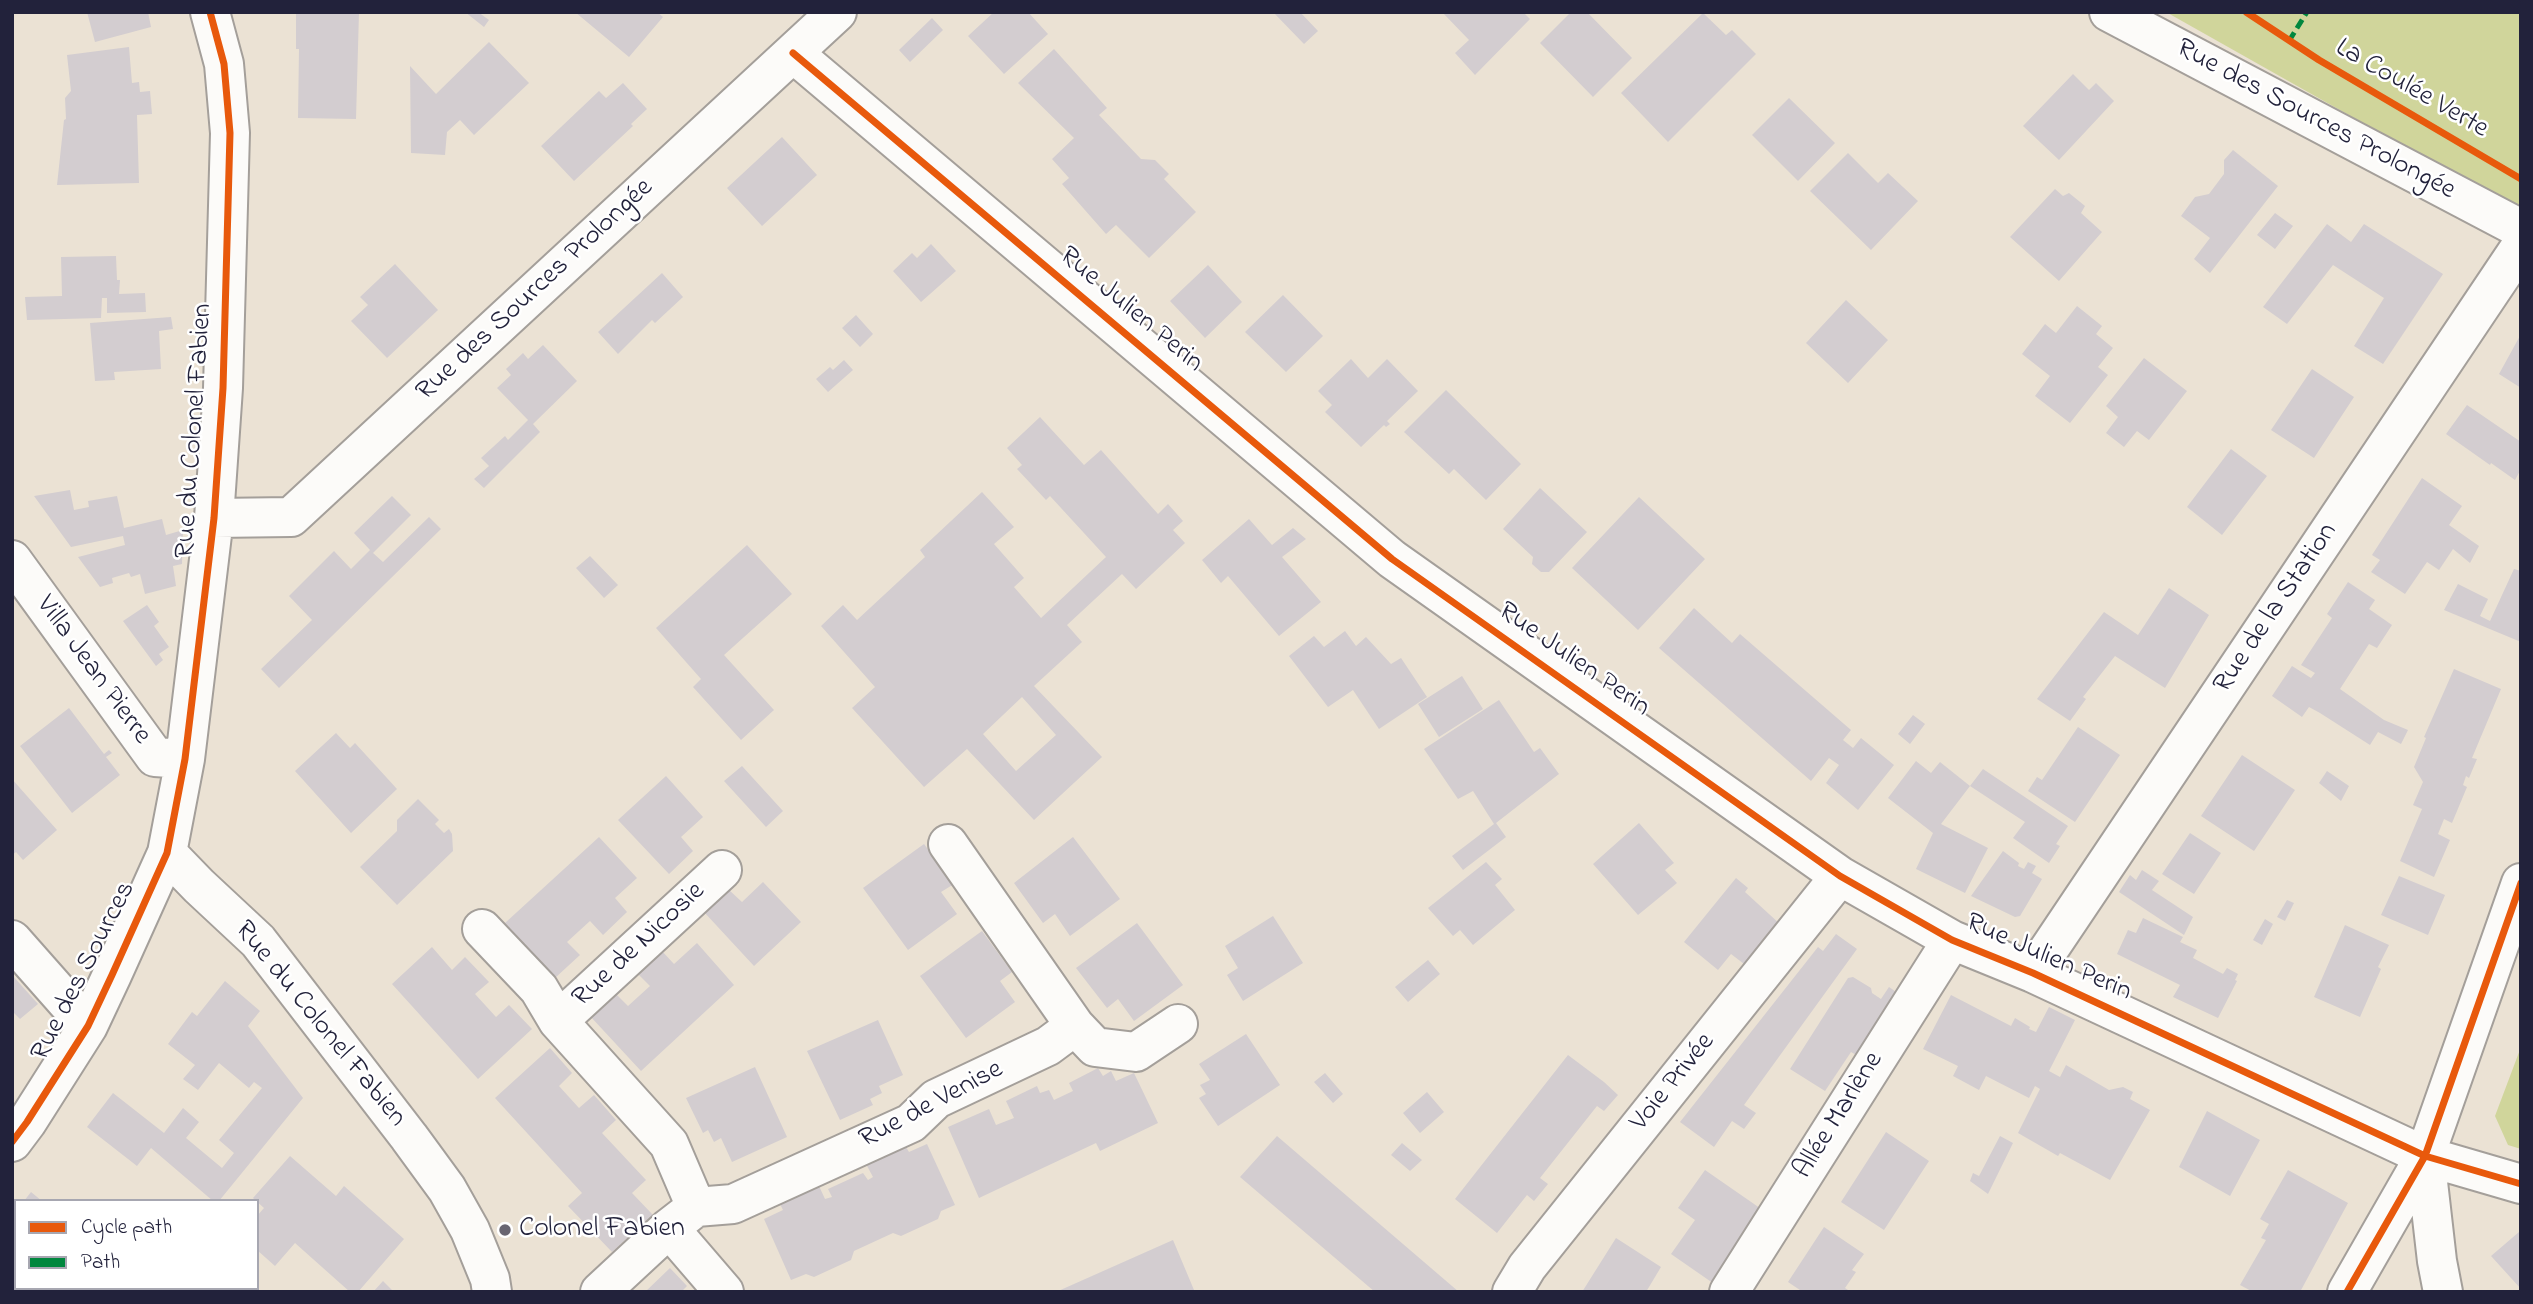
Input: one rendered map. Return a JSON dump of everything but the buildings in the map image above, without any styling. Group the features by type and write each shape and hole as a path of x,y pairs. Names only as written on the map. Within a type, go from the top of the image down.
{"street":[{"name":"Rue du Colonel Fabien","path":"210,12 224,64 230,133 223,388 214,519 185,759 167,853 199,887 258,941 409,1137 447,1189 470,1230 490,1279 492,1292"},
{"name":"Rue des Sources Prolongée","path":"214,519 291,517 837,12"},
{"name":"Rue des Sources Prolongée","path":"2109,12 2521,229"},
{"name":"Rue Julien Perin","path":"793,53 1392,559 1840,876 1952,940 2033,973 2425,1156 2521,1184"},
{"name":"Rue de la Station","path":"2033,973 2521,246"},
{"name":"Villa Jean Pierre","path":"12,560 155,757 185,759"},
{"path":"948,844 1075,1026 1094,1048 1136,1052 1178,1024"},
{"name":"Rue des Sources","path":"17,1123 88,1026 167,853"},
{"name":"Rue de Nicosie","path":"558,1021 722,870"},
{"name":"Voie Privée","path":"1511,1292 1527,1268 1840,876"},
{"path":"2347,1292 2425,1156 2521,883"},
{"name":"Rue de Nicosie","path":"482,929 539,989 558,1021 668,1144 683,1217 724,1292"},
{"path":"12,940 88,1026"},
{"name":"Allée Marlène","path":"1729,1292 1952,940"},
{"name":"Rue de Venise","path":"683,1217 733,1204 911,1123 936,1099 1048,1046 1075,1026"},
{"path":"2425,1156 2443,1292"},
{"path":"601,1291 683,1217"}],"green space":[{"path":"2166,12 2521,12 2521,212 2244,56"},
{"path":"2521,1047 2521,1149 2508,1145 2495,1116"}],"marked path":[{"path":"2289,41 2307,12"}],"cycle path":[{"path":"12,1142 88,1026 112,975 167,853 185,759 214,518 223,388 230,133 224,64 210,12"},
{"name":"La Coulée Verte","path":"2246,12 2319,60 2521,179"},
{"path":"793,53 1392,559 1840,876 1952,940 2033,973 2425,1156 2521,1184"},
{"path":"2347,1292 2425,1156 2521,883"}],"place":[{"name":"Colonel Fabien","path":"505,1230"}]}
